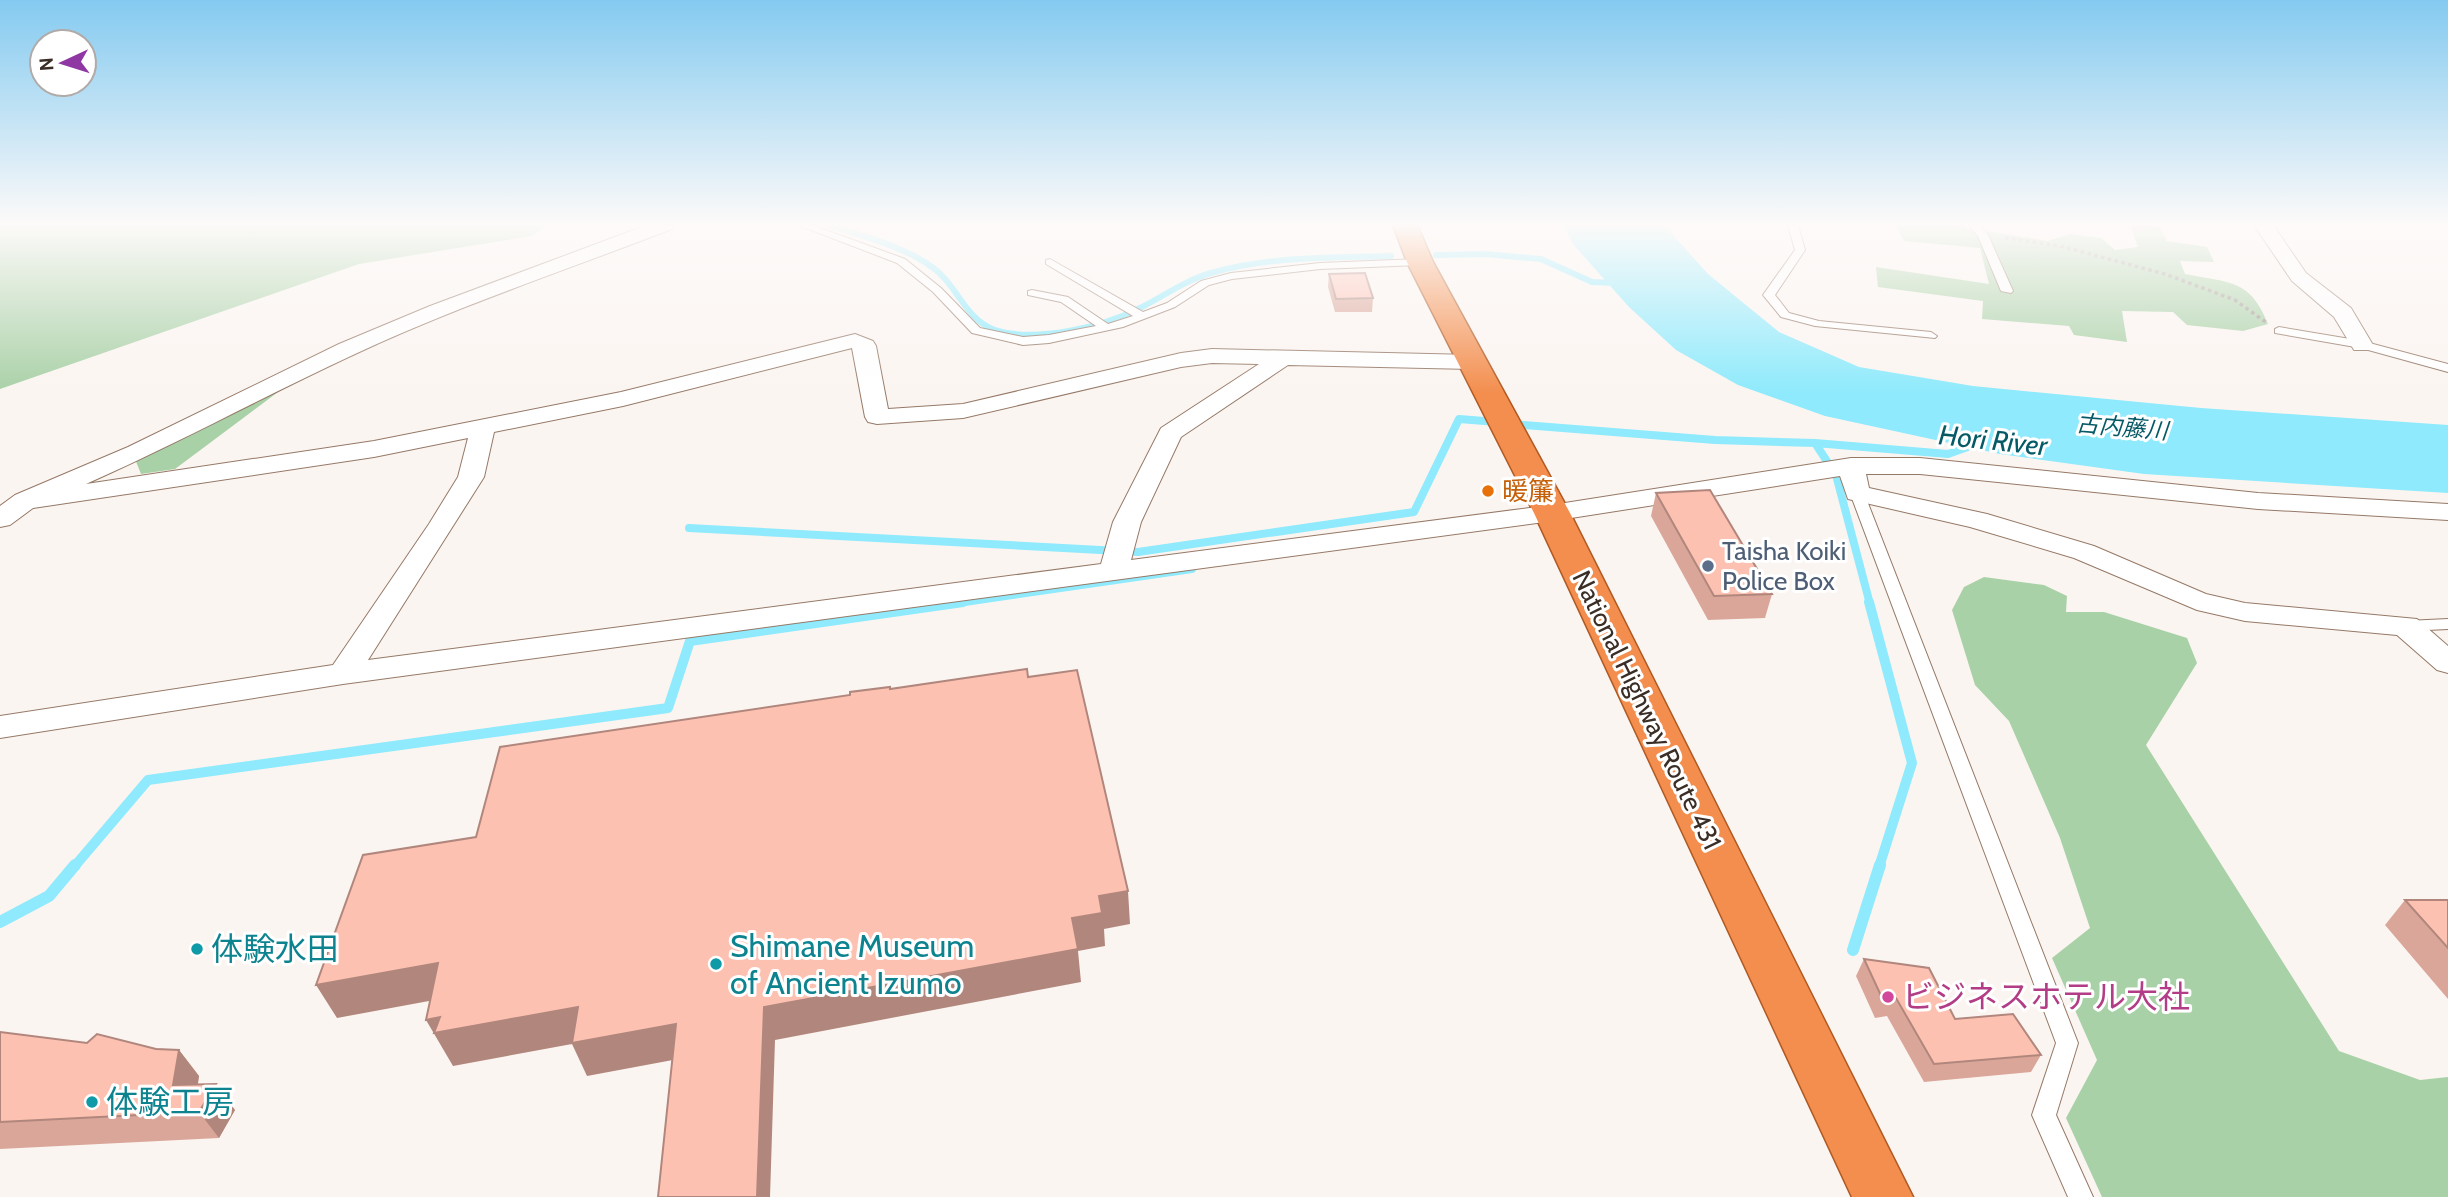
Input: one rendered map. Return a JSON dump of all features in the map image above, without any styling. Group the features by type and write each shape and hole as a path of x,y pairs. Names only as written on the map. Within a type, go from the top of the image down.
{"highway":[{"name":"National Highway Route 431","path":"1432,281 1552,513 1883,1197"}],"street":[{"path":"0,519 25,501 137,452 347,349 518,281"},
{"path":"2304,281 2343,313 2362,345"},
{"path":"25,501 374,449 623,399 855,341 865,346 877,417 963,411 1181,360 1212,356 1472,362"},
{"path":"1114,570 1127,522 1170,433 1283,358"},
{"path":"343,674 443,524 471,477 483,427"},
{"path":"0,727 343,674 1552,513 1776,480 1835,480 1920,466 2258,501 2448,512"},
{"path":"1835,480 2084,552 2197,601 2245,612 2406,626 2448,663"}],"lane":[{"path":"926,281 976,331 1023,341 1106,328 1171,305 1205,283 1213,281"},
{"path":"1082,281 1142,316"},
{"path":"1779,281 1769,295 1785,315 1819,324 1931,336"},
{"path":"2003,281 2007,291"},
{"path":"1032,293 1057,295 1073,302 1106,328"},
{"path":"2279,331 2362,345 2448,368"},
{"path":"1835,480 2067,1043 2044,1115 2081,1197"},
{"path":"2406,626 2448,624"}],"path":[{"path":"2183,281 2235,300 2279,331"}],"green space":[{"path":"0,281 311,281 0,389"},
{"path":"1877,281 1968,281 1989,284 1988,281 2219,281 2245,290 2261,309 2268,324 2243,331 2187,325 2173,312 2122,311 2127,342 2074,335 2069,326 1982,319 1983,301 1878,287"},
{"path":"302,374 175,469 141,474 135,459"},
{"path":"1984,577 2044,585 2067,596 2066,612 2104,612 2187,638 2197,663 2146,745 2339,1051 2420,1080 2448,1077 2448,1197 2102,1197 2066,1118 2097,1060 2052,958 2090,928 2060,838 2009,721 1975,685 1952,610 1964,587"}],"water":[{"path":"1606,281 1716,281 1779,332 1859,367 1973,386 2201,408 2448,425 2448,493 2144,474 2000,454 1825,416 1738,385 1676,350 1629,307"}],"building":[{"path":"1331,281 1368,281 1373,298 1336,299"},
{"path":"1710,490 1772,594 1714,596 1656,493"},
{"path":"1027,669 1028,677 1077,670 1128,891 1099,896 1102,913 1072,918 1078,949 764,1007 757,1197 658,1197 676,1024 572,1043 578,1007 434,1033 440,1017 426,1020 438,963 316,985 363,855 476,837 500,747 850,695 850,692 890,689"},
{"path":"2405,900 2448,900 2448,948"},
{"path":"1864,959 1929,968 1955,1019 2013,1014 2041,1055 1934,1064 1896,998 1883,1000"},
{"path":"0,1032 87,1043 97,1034 156,1049 179,1050 173,1085 216,1084 199,1112 0,1122"}],"waterway":[{"path":"946,281 968,310 985,325 1011,334 1030,335 1069,331 1108,321 1140,308 1191,281"},
{"path":"1589,281 1618,283"},
{"path":"689,528 1138,552 1414,512 1459,419 1497,422"},
{"path":"1511,424 1715,440 1815,443"},
{"name":"Hori River","path":"1815,443 1948,454 1976,444"},
{"path":"1815,443 1836,475 1870,604"},
{"path":"951,604 1192,569"},
{"path":"74,867 148,780 668,708 690,641 963,602"},
{"path":"1869,602 1912,763 1879,867"},
{"path":"0,922 49,896 75,865"},
{"path":"1853,950 1880,865"}],"place":[{"name":"暖簾","path":"1488,491"},
{"name":"Taisha Koiki Police Box","path":"1708,566"},
{"name":"体験水田","path":"197,949"},
{"name":"Shimane Museum of Ancient Izumo","path":"716,964"},
{"name":"ビジネスホテル大社","path":"1888,997"},
{"name":"体験工房","path":"92,1102"}],"water label":[{"name":"古内藤川","path":"2122,427"}]}
